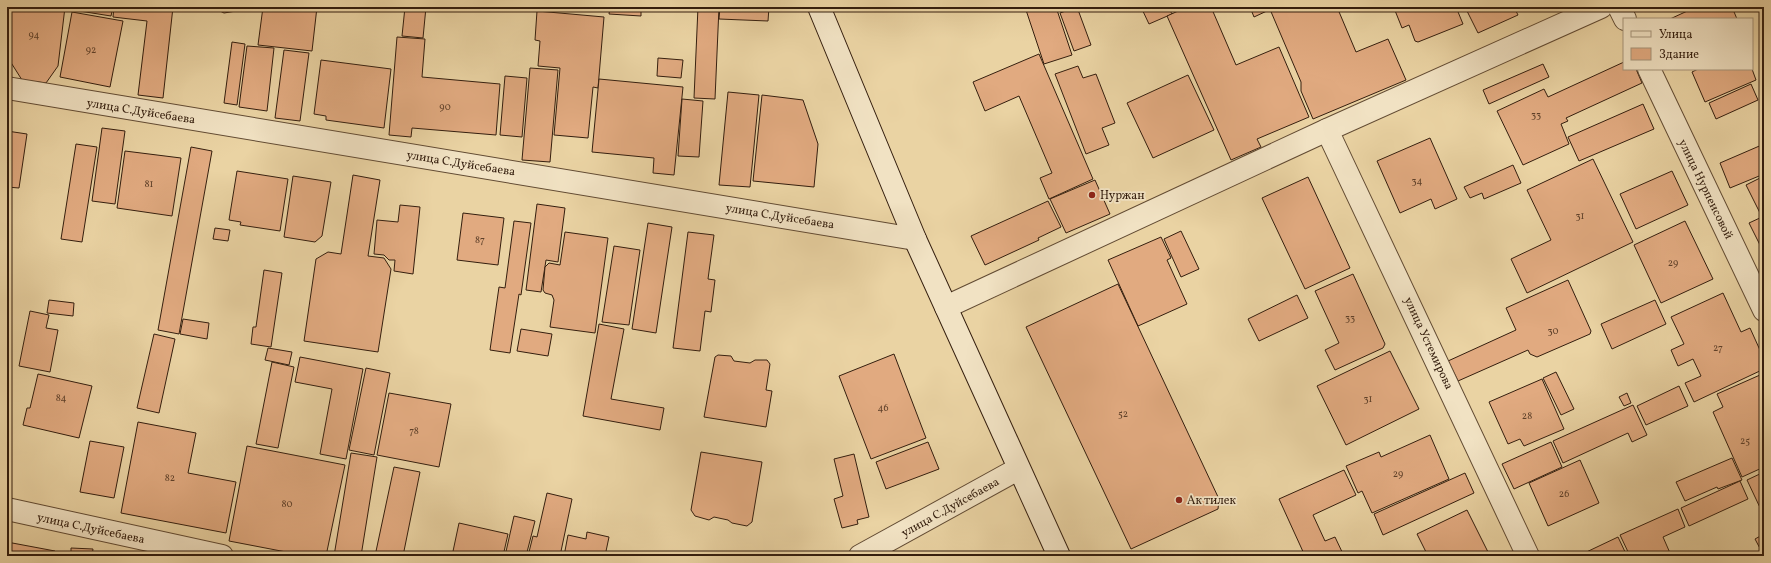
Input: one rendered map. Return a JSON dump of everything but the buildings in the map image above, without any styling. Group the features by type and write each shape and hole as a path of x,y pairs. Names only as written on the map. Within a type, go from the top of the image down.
{"street":[{"path":"819,7 914,238 1018,469 1059,556"},
{"path":"946,307 1327,130 1601,7"},
{"path":"1619,7 1624,18"},
{"name":"улица Нурпеисовой","path":"1649,70 1764,310"},
{"name":"улица С.Дуйсебаева","path":"7,88 914,238"},
{"name":"улица Устемирова","path":"1327,130 1528,556"},
{"name":"улица С.Дуйсебаева","path":"860,556 1018,469"},
{"name":"улица С.Дуйсебаева","path":"7,509 222,556"}],"place":[{"name":"Нуржан","path":"1092,195"},
{"name":"Ак тилек","path":"1179,500"}]}
